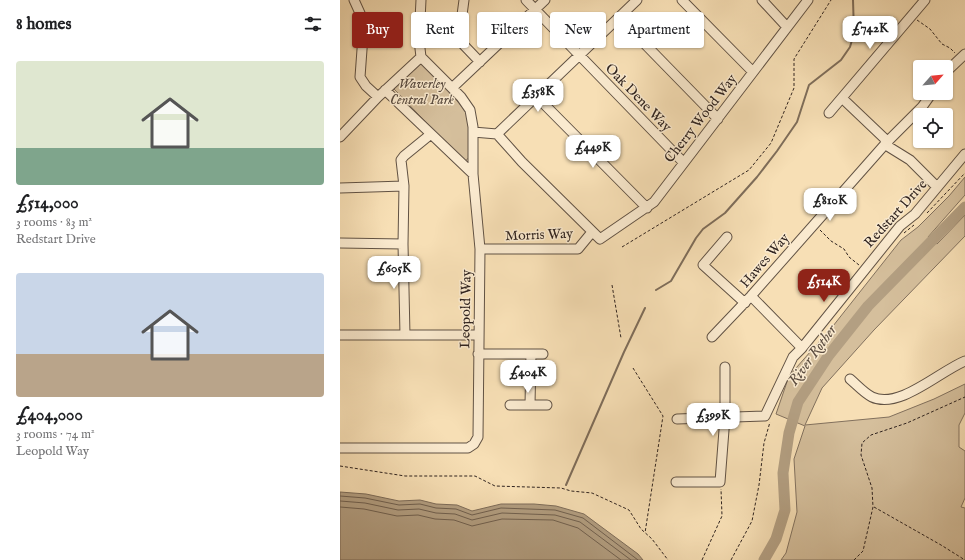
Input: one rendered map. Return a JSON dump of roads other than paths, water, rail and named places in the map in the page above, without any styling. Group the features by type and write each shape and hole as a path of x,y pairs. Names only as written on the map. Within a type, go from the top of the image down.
{"street":[{"path":"354,0 364,22 360,77 366,86 378,97"},
{"path":"340,137 385,90 421,57 419,40 421,0"},
{"path":"464,0 462,15 457,23 457,38 480,62"},
{"name":"Oak Dene Way","path":"526,0 683,162"},
{"path":"452,88 545,0"},
{"path":"624,12 636,0"},
{"path":"682,0 753,72"},
{"path":"762,0 787,27"},
{"name":"Cherry Wood Way","path":"592,232 600,239 654,202 808,0"},
{"path":"829,113 925,0"},
{"path":"497,134 614,22"},
{"path":"649,48 718,119"},
{"path":"953,65 962,56"},
{"name":"Leopold Way","path":"340,448 468,448 474,444 478,437 480,249 473,174 473,132 470,110 461,97 421,57"},
{"path":"385,90 473,174"},
{"path":"536,96 647,208"},
{"path":"842,99 887,142 889,147 910,160 937,187"},
{"name":"Hawes Way","path":"712,337 745,303 887,142 922,107 927,100"},
{"path":"473,132 497,134 522,162 592,232"},
{"path":"405,335 403,244 404,186 401,160 431,134"},
{"name":"Redstart Drive","path":"677,419 765,416 793,357 802,348 900,226 916,214 965,154"},
{"path":"340,188 404,186"},
{"name":"Morris Way","path":"480,249 578,249 592,232"},
{"path":"727,237 703,265 745,303"},
{"path":"340,243 403,244"},
{"path":"751,296 802,348"},
{"path":"340,335 479,335"},
{"path":"478,354 543,354"},
{"path":"530,405 531,354"},
{"path":"850,379 872,397 878,399 892,399 912,392 952,367 965,361"},
{"path":"676,482 720,482 725,417 725,367"},
{"path":"510,405 547,405"}],"water":[{"path":"340,492 366,494 399,501 420,500 436,504 457,505 472,511 501,504 556,506 584,514 638,554 643,560 340,560"}],"waterway":[{"path":"656,290 671,281 696,238 703,229 725,213 757,177 797,122 809,85 841,60 850,47 854,33 853,0"},
{"name":"River Rother","path":"764,560 776,539 785,510 783,473 789,433 798,402 829,355 868,306 965,207"},
{"path":"566,485 624,352 645,308"}],"park label":[{"name":"Waverley Central Park","path":"422,92"}]}
